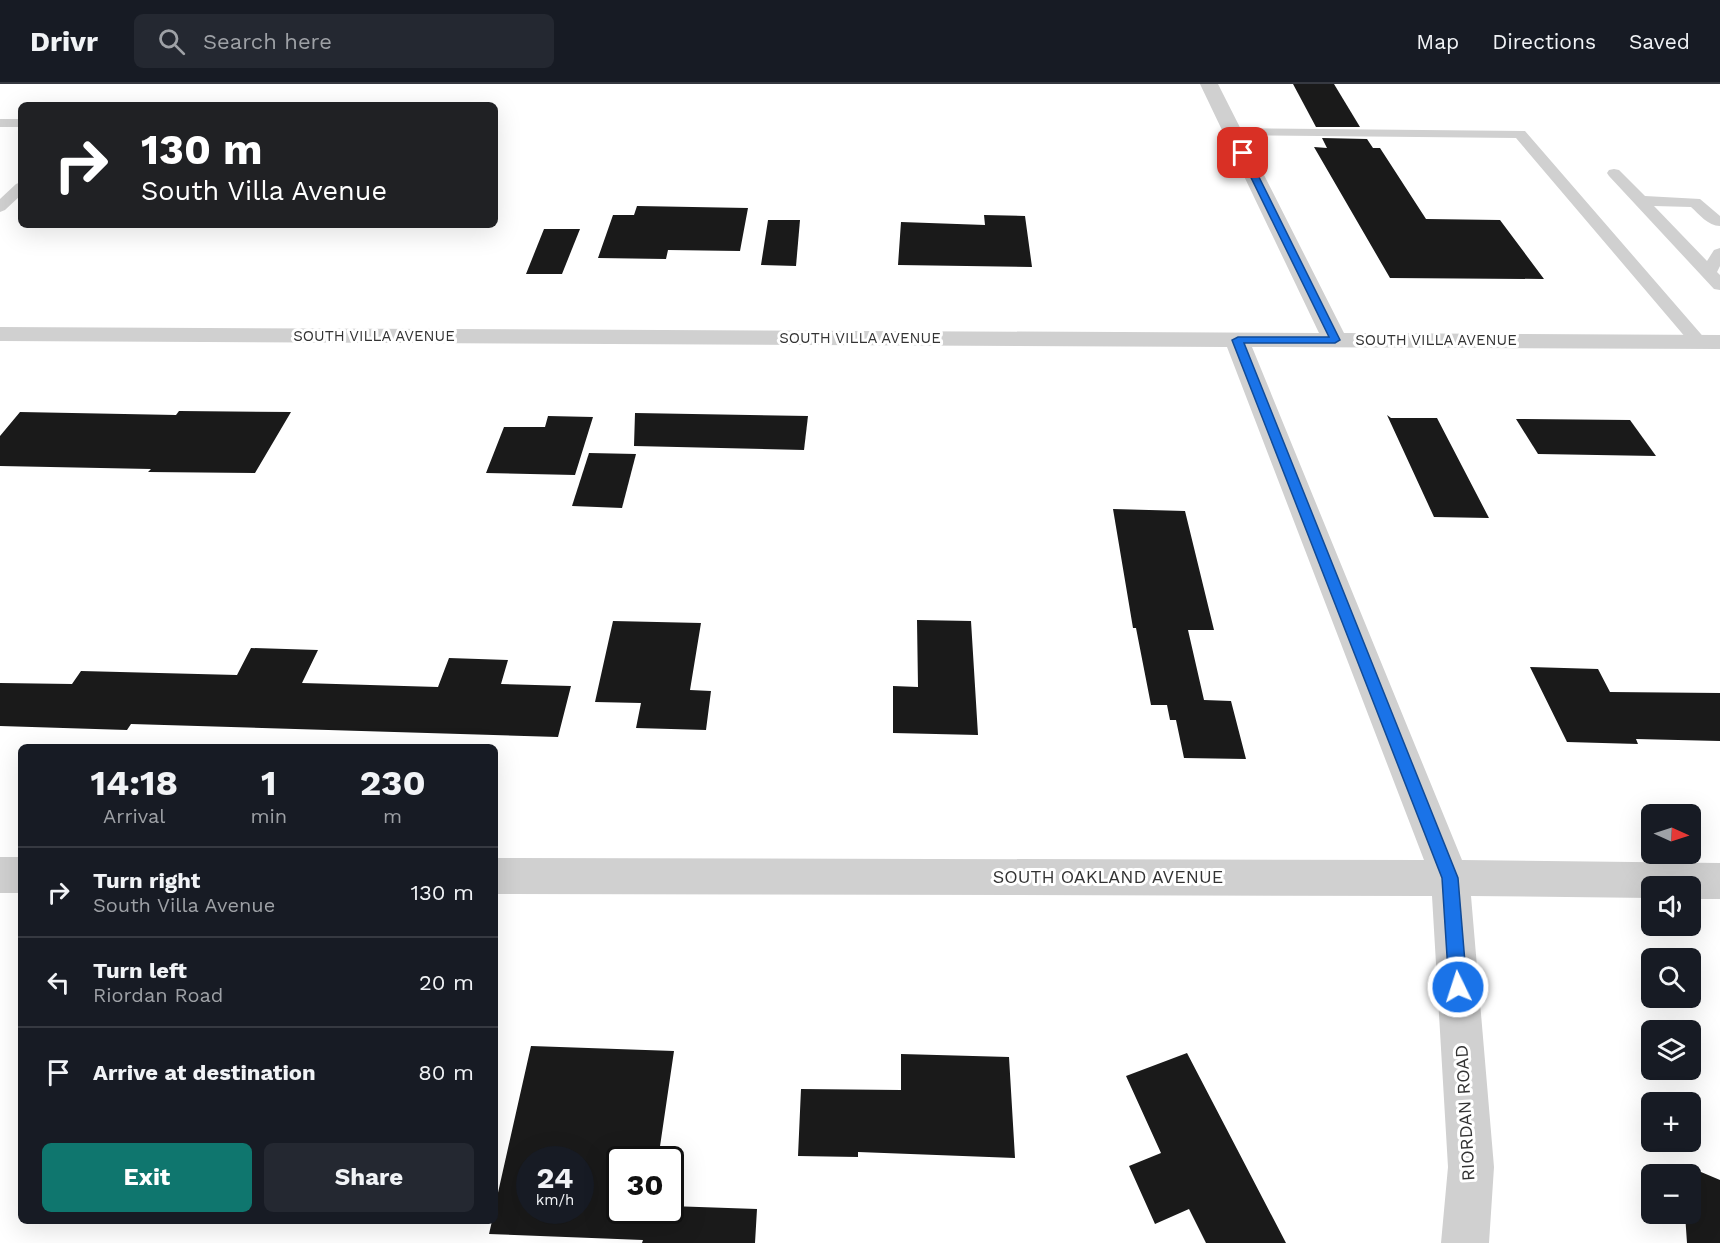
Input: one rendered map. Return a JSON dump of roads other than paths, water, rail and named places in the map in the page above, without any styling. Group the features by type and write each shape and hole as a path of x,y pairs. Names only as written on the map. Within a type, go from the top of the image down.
{"street":[{"path":"1209,84 1335,340"},
{"name":"SOUTH VILLA AVENUE","path":"0,334 1709,341"},
{"name":"RIORDAN ROAD","path":"1238,340 1450,878 1471,1167 1465,1243"},
{"path":"0,875 18,875"},
{"name":"SOUTH OAKLAND AVENUE","path":"498,876 1450,878 1720,881"}],"lane":[{"path":"0,123 18,123"},
{"path":"1233,132 1520,134 1709,341"},
{"path":"1614,173 1720,285"},
{"path":"0,207 18,190"},
{"path":"1641,201 1695,202 1717,222"},
{"path":"1708,272 1720,254"}]}
